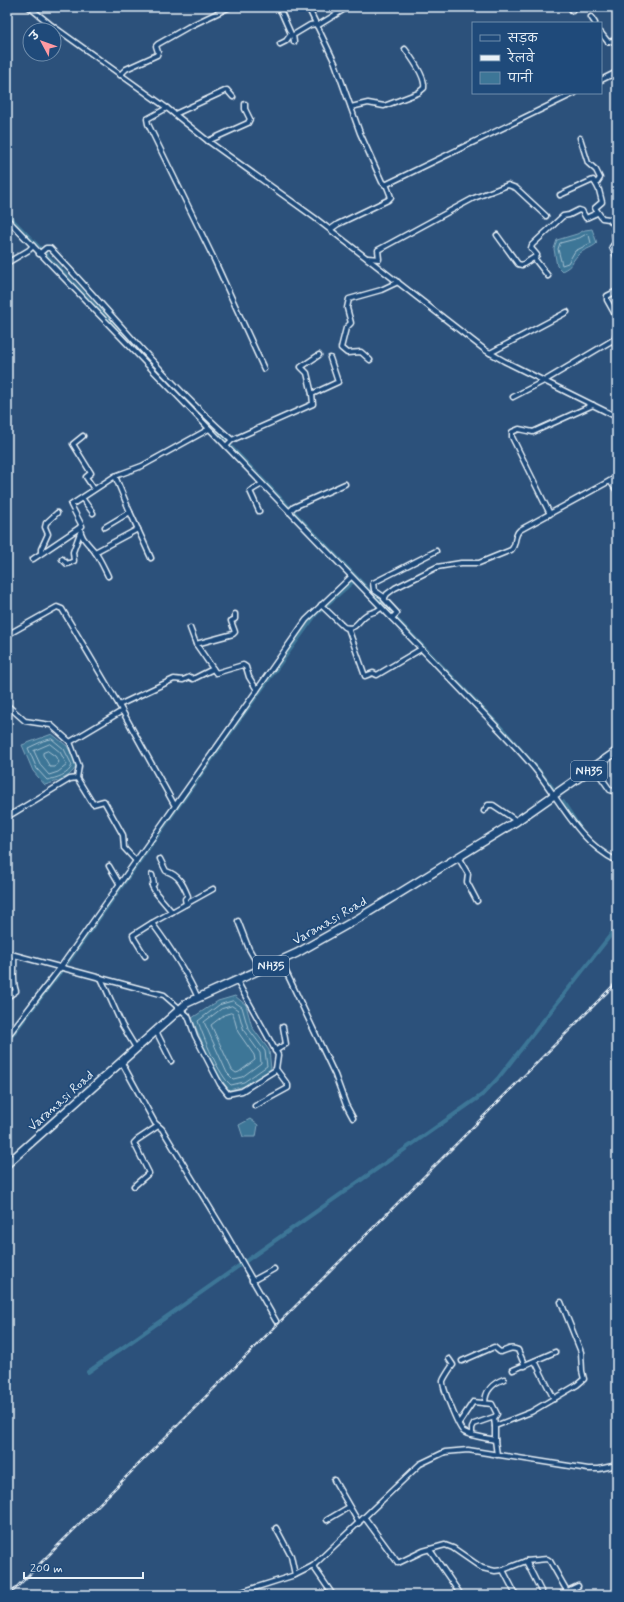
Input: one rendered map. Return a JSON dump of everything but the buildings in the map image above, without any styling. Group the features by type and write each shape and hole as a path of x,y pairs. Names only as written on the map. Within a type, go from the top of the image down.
{"highway":[{"name":"Varanasi Road","path":"7,1164 179,1009 198,998 281,961 360,918 517,821 617,751"}],"street":[{"path":"29,7 167,108 208,141 331,230 490,353 617,417"},
{"path":"120,75 126,69 157,56 158,52 156,46 158,44 188,27 230,7"},
{"path":"279,7 291,34 286,41 280,44"},
{"path":"308,7 335,63 370,156 382,182 386,184 390,197 388,200 338,224 331,230"},
{"path":"294,42 293,38 295,34 310,25 316,25 348,7"},
{"path":"591,16 594,22"},
{"path":"602,34 608,42 617,40"},
{"path":"351,107 368,102 384,106 418,93 424,88 422,77 405,48"},
{"path":"602,80 617,72"},
{"path":"175,114 227,90 233,97"},
{"path":"386,184 573,94"},
{"path":"208,141 248,124 250,119 245,109 245,104"},
{"path":"167,108 150,117 147,120 148,124 213,257 264,369"},
{"path":"580,138 588,163 596,170 600,178 596,184"},
{"path":"560,195 593,180 600,190 602,202 595,208 597,213 602,218 609,219 616,226 614,231 616,242 612,248 617,258"},
{"path":"368,258 379,259 378,250 474,198 508,185 516,188 546,216"},
{"path":"537,255 531,248 532,245 563,216 579,210 582,211 586,218 597,213"},
{"path":"7,219 32,246 41,252 381,608 394,617 421,649 538,772 557,794 589,842 600,851 617,861"},
{"path":"497,235 518,264 522,265 537,255"},
{"path":"7,263 29,250 32,246"},
{"path":"41,252 46,248 50,248 171,382 232,440"},
{"path":"537,255 534,258 548,276"},
{"path":"370,360 361,352 347,353 341,348 346,328 351,323 347,308 349,300 381,290 398,282"},
{"path":"617,290 607,296 607,300 617,318"},
{"path":"490,353 567,312"},
{"path":"513,397 544,381 613,340 617,335"},
{"path":"613,340 617,348"},
{"path":"226,445 232,440 311,406 313,404 312,394 306,373 301,367 319,355"},
{"path":"312,394 338,382 330,358"},
{"path":"550,514 512,437 512,432 519,429 533,432 593,405"},
{"path":"62,559 67,564 74,561 73,552 82,524 71,505 115,476 142,466 209,429"},
{"path":"83,436 73,444 91,473 86,477 94,489"},
{"path":"115,476 151,558"},
{"path":"384,597 396,588 437,567 461,563 479,563 511,550 514,547 517,532 617,477"},
{"path":"610,480 617,492"},
{"path":"259,511 250,491 262,484"},
{"path":"290,511 294,507 345,484"},
{"path":"82,498 93,513"},
{"path":"105,527 130,512"},
{"path":"41,553 41,549 48,534 46,523 57,513"},
{"path":"33,559 80,528"},
{"path":"95,552 138,529"},
{"path":"80,533 89,547 95,552 108,576"},
{"path":"394,617 396,612 384,600 384,597 374,590 373,584 408,564 436,551"},
{"path":"7,1036 62,968 119,883 306,620 323,608 354,579"},
{"path":"7,635 57,607 60,607 122,710 175,806"},
{"path":"323,608 344,628 356,626 366,615 375,613 381,608"},
{"path":"196,644 233,634 235,632 231,621 235,619 235,614"},
{"path":"190,628 196,644 216,673 243,665 246,667 249,677 257,690"},
{"path":"348,628 365,676 373,673 377,675 421,649"},
{"path":"119,705 174,679 182,680 190,677 193,679 213,669"},
{"path":"7,705 25,721 51,725 70,742 79,766 77,778 93,804 103,801 105,803 123,835 124,848 136,861"},
{"path":"70,742 122,710"},
{"path":"594,767 610,790 617,792"},
{"path":"7,817 70,779 77,778"},
{"path":"484,811 488,805 493,805 517,821"},
{"path":"458,857 468,874 466,878 469,888 477,901"},
{"path":"160,859 166,871 174,874 185,887 188,896 185,899 186,904"},
{"path":"109,866 119,883"},
{"path":"152,875 154,884 152,886 172,912"},
{"path":"145,956 134,938 134,935 152,923 213,889"},
{"path":"238,920 250,949 261,970"},
{"path":"152,923 174,953 198,998"},
{"path":"7,953 164,995 188,1016 195,1036 226,1093 231,1094 242,1091 276,1069"},
{"path":"7,996 16,992 14,988 14,955"},
{"path":"281,961 335,1075 353,1118"},
{"path":"101,978 122,1025 136,1048"},
{"path":"238,981 278,1055 276,1069 288,1085 288,1088 255,1106"},
{"path":"275,1051 286,1044 283,1027"},
{"path":"8,1030 13,1028"},
{"path":"156,1030 171,1061"},
{"path":"121,1061 158,1126 162,1129 242,1261 276,1321"},
{"path":"134,1186 149,1173 134,1143 136,1140 158,1126"},
{"path":"252,1281 274,1268"},
{"path":"496,1426 526,1415 577,1385 584,1379 581,1352 561,1302"},
{"path":"462,1360 494,1347 500,1352 510,1348 516,1348 525,1366"},
{"path":"513,1370 555,1352"},
{"path":"449,1360 452,1365 443,1381 446,1396 464,1432 495,1440"},
{"path":"535,1361 554,1399"},
{"path":"485,1403 486,1394 496,1382 504,1379"},
{"path":"459,1423 471,1403 490,1403 494,1406 497,1414 494,1417 496,1426 495,1440 497,1455"},
{"path":"472,1435 472,1428 474,1424 494,1417"},
{"path":"235,1595 313,1566 420,1464 445,1452 468,1450 588,1469 599,1469 617,1465"},
{"path":"334,1480 358,1522"},
{"path":"327,1520 350,1507"},
{"path":"365,1518 398,1562 445,1546 449,1546 482,1568 495,1571 503,1570 526,1561 549,1560 567,1591"},
{"path":"276,1528 291,1556 294,1573"},
{"path":"430,1550 461,1595"},
{"path":"526,1561 543,1595"},
{"path":"313,1566 333,1595"},
{"path":"503,1570 516,1595"},
{"path":"559,1595 578,1586"}],"water":[{"path":"592,229 597,243 580,253 566,269 562,271 557,266 554,249 557,240"},
{"path":"52,734 67,746 77,764 72,773 68,776 45,785 33,771 22,745"},
{"path":"235,996 246,1005 252,1027 269,1050 271,1069 245,1086 229,1090 212,1065 192,1018 218,1001"},
{"path":"250,1119 258,1125 256,1137 243,1137 239,1125"}],"waterway":[{"path":"7,214 506,733 555,791"},
{"path":"242,716 316,614 357,578"},
{"path":"7,1042 70,959 240,719"},
{"path":"563,802 584,834"},
{"path":"88,1372 482,1095 499,1077 617,927"}],"railway":[{"path":"9,1595 617,982"}]}
